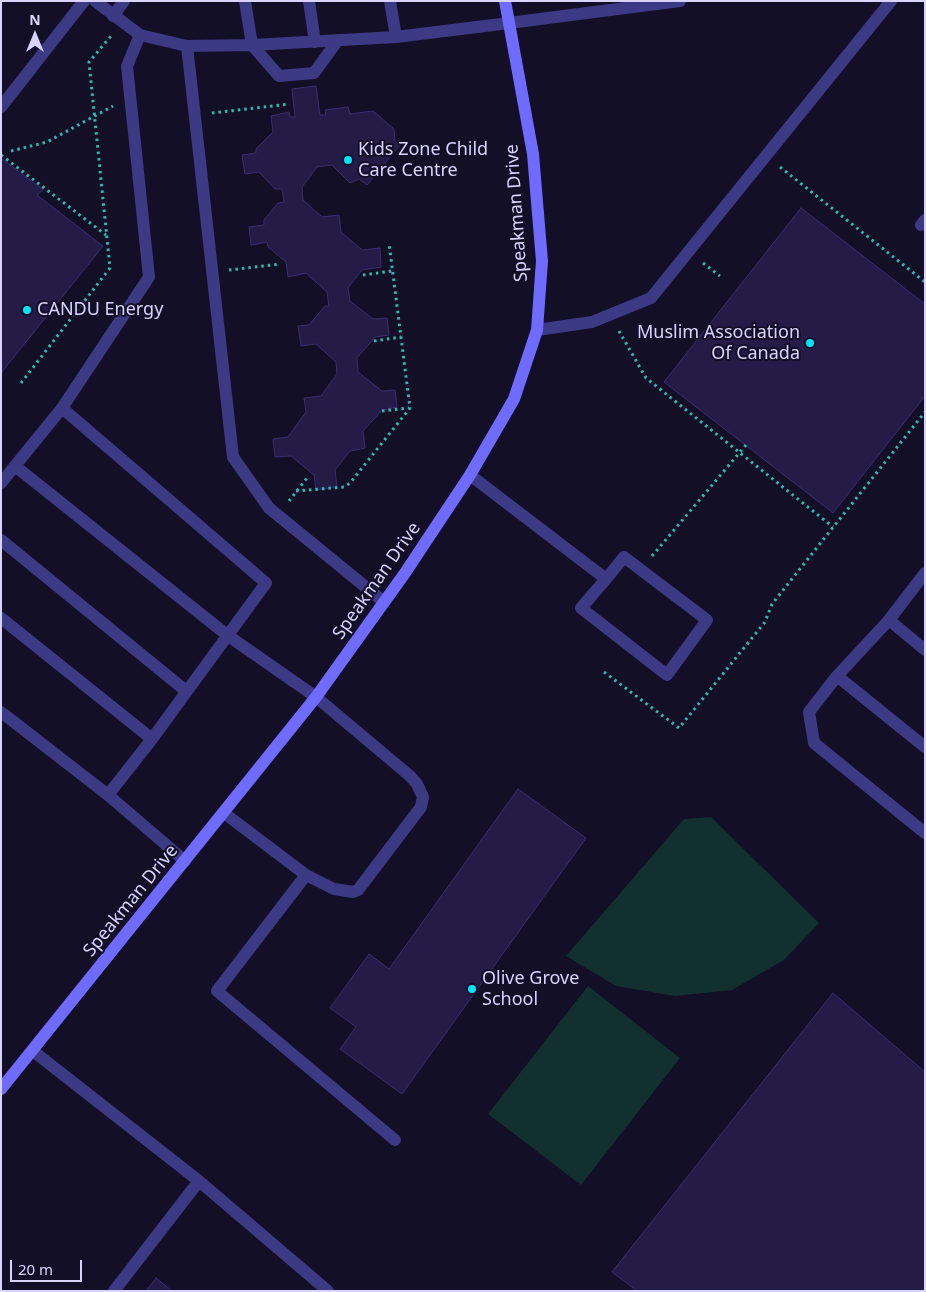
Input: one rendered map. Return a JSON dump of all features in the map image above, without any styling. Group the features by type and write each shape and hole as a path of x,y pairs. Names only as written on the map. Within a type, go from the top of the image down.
{"street":[{"path":"1,107 84,1"},
{"path":"95,1 140,35 187,46 252,45 396,37 674,2"},
{"path":"118,19 124,1"},
{"path":"245,1 252,45 279,76 314,73 338,40"},
{"path":"309,1 315,42"},
{"path":"390,1 396,37"},
{"name":"Speakman Drive","path":"1,1089 316,697 384,602 470,475 514,399 537,330 542,261 533,154 505,1"},
{"path":"537,330 592,322 651,298 891,1"},
{"path":"1,483 62,408 149,277 127,66 140,35"},
{"path":"187,46 233,457 269,508 384,602"},
{"path":"62,408 266,583 152,739 108,795"},
{"path":"15,466 227,635 316,697 410,776 417,784 423,797 421,807 358,890 352,892 334,889 306,875 224,813"},
{"path":"470,475 606,579"},
{"path":"1,540 186,691"},
{"path":"624,558 707,620 667,675 581,608 606,579 624,558"},
{"path":"925,573 889,620 837,676 810,712 814,743 925,833"},
{"path":"1,618 152,739"},
{"path":"889,620 925,650"},
{"path":"837,676 925,747"},
{"path":"1,712 108,795 185,861"},
{"path":"306,875 217,990 395,1140"},
{"path":"33,1051 199,1180 328,1291"},
{"path":"114,1291 199,1180"}],"path":[{"path":"21,383 110,268 88,62 118,19"},
{"path":"11,151 47,142 130,96"},
{"path":"195,115 289,104"},
{"path":"1,155 107,236"},
{"path":"766,156 925,282"},
{"path":"296,491 344,487 350,483 410,408 389,243"},
{"path":"212,272 280,264"},
{"path":"364,275 392,270"},
{"path":"610,315 646,378 833,527"},
{"path":"374,341 401,338"},
{"path":"382,411 410,408"},
{"path":"604,672 679,728 765,622 772,604 925,412"},
{"path":"640,570 746,446"},
{"path":"277,515 307,478"}],"green space":[{"path":"711,817 819,923 784,960 732,990 675,996 616,986 566,956 684,819"},
{"path":"588,986 680,1058 581,1185 488,1114"}],"building":[{"path":"316,86 320,115 326,115 325,110 348,107 350,114 373,111 394,129 395,141 400,145 367,185 359,179 350,183 332,165 317,167 302,187 303,200 322,217 339,215 341,232 362,250 380,248 381,267 362,270 348,288 350,301 373,319 387,318 389,335 375,337 357,358 358,372 382,391 395,390 397,407 382,410 363,431 365,448 350,451 335,470 337,487 316,490 314,475 291,456 275,457 273,439 288,437 306,412 304,398 321,396 337,374 336,362 316,344 301,346 298,326 309,325 325,306 329,306 327,292 306,273 288,277 286,262 268,247 267,242 251,245 249,227 264,225 264,220 278,203 284,202 282,189 275,189 259,172 245,174 242,155 256,153 256,149 273,132 271,116 289,112 290,117 295,117 292,89"},
{"name":"CANDU Energy","path":"1,158 43,190 37,195 103,246 1,373"},
{"name":"Muslim Association Of Canada","path":"801,208 925,304 925,396 833,513 664,382"},
{"path":"518,789 586,838 402,1094 340,1049 356,1027 330,1008 369,954 389,969"},
{"path":"833,993 925,1072 925,1291 637,1291 612,1272"},
{"path":"156,1278 172,1291 146,1291"}],"place":[{"name":"Kids Zone Child Care Centre","path":"348,160"},
{"name":"CANDU Energy","path":"27,310"},
{"name":"Muslim Association Of Canada","path":"810,343"},
{"name":"Olive Grove School","path":"472,989"}]}
